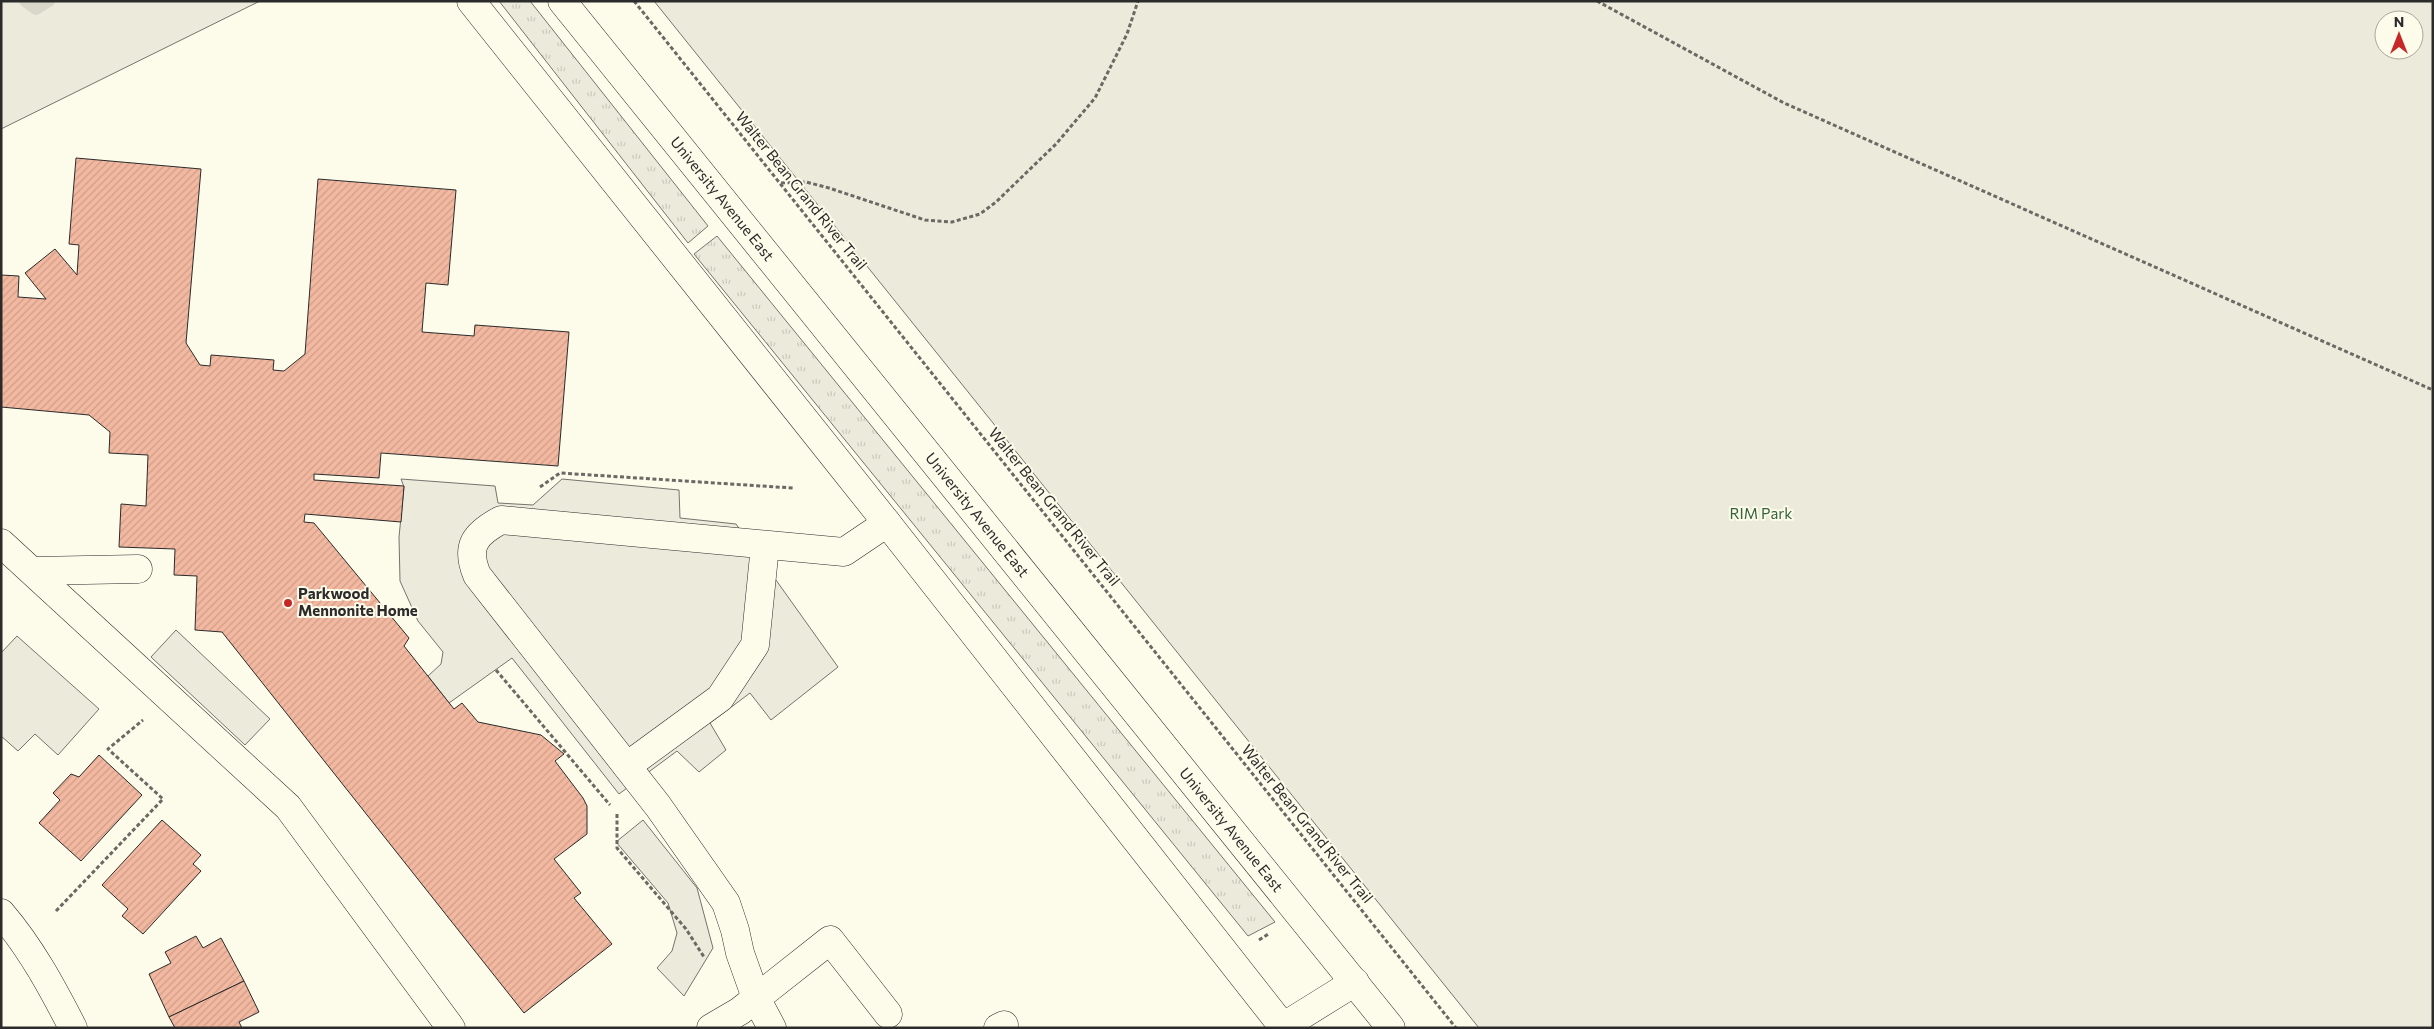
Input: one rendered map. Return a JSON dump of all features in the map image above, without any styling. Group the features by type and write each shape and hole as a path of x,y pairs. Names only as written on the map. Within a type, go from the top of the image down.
{"main road":[{"path":"471,1 887,523 1283,1027 1354,982"},
{"name":"University Avenue East","path":"562,1 1391,1028"},
{"path":"772,1028 756,998 740,953 726,903 658,806 477,575 472,562 473,542 484,530 500,520 844,552 887,523"},
{"path":"1,543 288,807 451,1028"},
{"path":"627,766 720,698 755,645 765,546"},
{"path":"33,571 138,569"},
{"path":"1,913 22,937 50,983 73,1028"},
{"path":"711,1028 740,1012 830,940 888,1014"}],"path":[{"name":"Walter Bean Grand River Trail","path":"634,1 1456,1028"},
{"path":"781,183 806,182 830,188 925,220 952,222 980,214 996,202 1056,144 1095,98 1127,34 1138,1"},
{"path":"1597,1 1784,104 2433,390"},
{"path":"535,490 560,472 793,488"},
{"path":"496,670 618,815 617,848 686,929 707,962"},
{"path":"56,911 163,799 108,749 148,716"}],"green space":[{"path":"1,1 260,1 1,129"},
{"path":"499,1 530,1 708,226 688,243"},
{"name":"RIM Park","path":"654,1 2433,1 2433,1028 1479,1028"},
{"path":"717,236 1275,922 1248,936 694,254"}],"shaded area":[{"path":"401,479 495,486 498,503 533,505 562,479 679,490 680,518 736,524 838,667 771,720 750,693 710,723 726,750 699,772 677,751 619,794 512,658 449,703 428,676 441,664 443,652 418,621 400,581 399,537 404,487"},
{"path":"176,630 270,719 245,745 151,657"},
{"path":"17,636 99,709 58,755 35,734 18,751 1,736 1,653"},
{"path":"643,820 697,888 713,948 684,996 657,968 672,951 677,933 668,903 616,842"}],"building":[{"name":"Parkwood Mennonite Home","path":"76,158 201,169 186,343 200,365 210,366 211,355 274,360 273,370 284,371 305,354 318,179 456,190 448,285 426,283 422,332 474,336 475,325 569,332 558,466 381,453 379,478 314,474 314,480 404,486 401,522 305,514 304,522 314,523 409,638 404,646 454,709 462,703 478,722 541,735 564,754 555,761 587,806 587,834 554,859 581,893 574,898 612,944 524,1013 222,632 195,630 197,576 174,575 175,549 119,547 121,504 146,506 148,455 109,453 110,432 89,415 1,407 1,275 19,276 18,297 46,299 25,273 55,249 77,275 79,245 69,244"},
{"path":"99,755 142,795 81,861 39,823 60,800 53,793 71,774 79,777"},
{"path":"162,820 201,855 193,864 201,871 143,934 122,916 128,909 102,885"},
{"path":"196,936 203,948 221,938 244,981 169,1017 149,974 171,963 165,952"},
{"path":"244,981 259,1012 239,1022 242,1028 175,1028 169,1017"}],"waterway":[{"path":"25,1 36,9 49,1"}],"place":[{"name":"Parkwood Mennonite Home","path":"288,603"}]}
